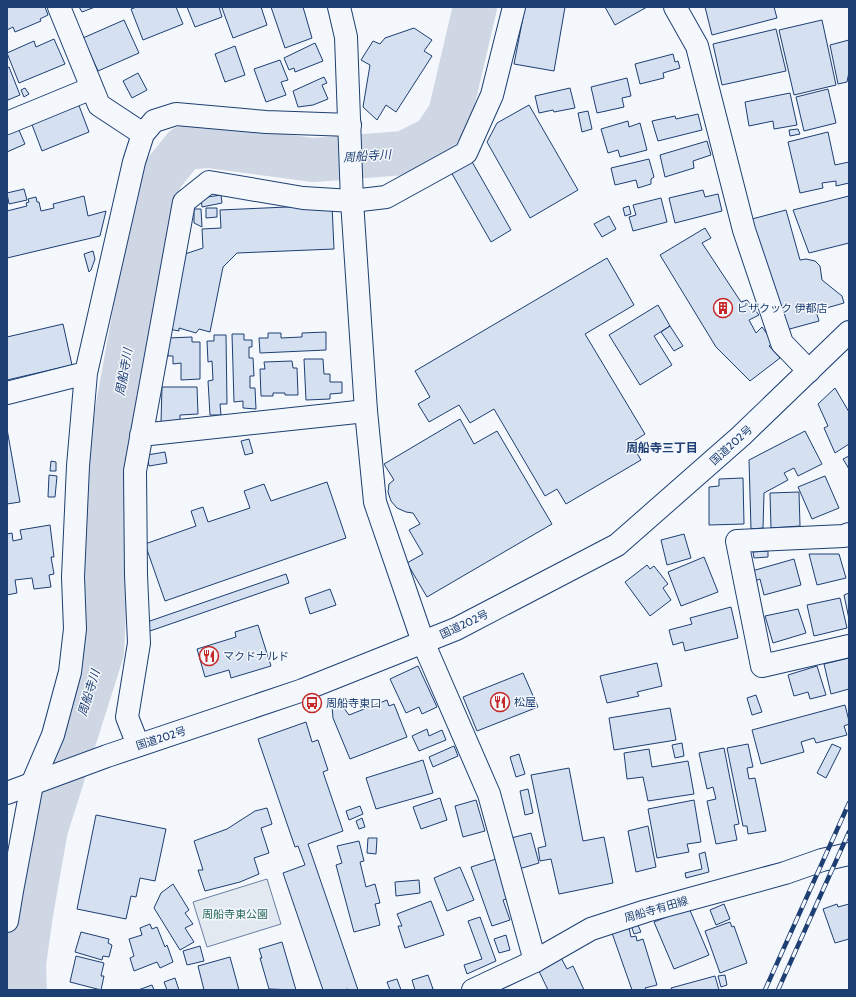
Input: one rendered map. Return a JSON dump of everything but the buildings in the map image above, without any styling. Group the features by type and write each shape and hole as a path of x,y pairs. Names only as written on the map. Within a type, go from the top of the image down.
{"main road":[{"path":"59,7 99,105 143,134"},
{"path":"339,7 346,37 352,200 366,411 375,502 423,642 489,794 535,960"},
{"path":"138,745 128,717 139,643 136,575 135,471 184,202 209,182 303,198 352,200 386,197 466,153 492,95 514,7"},
{"path":"675,7 697,46 744,230 782,344 808,371"},
{"path":"7,123 92,88"},
{"path":"7,921 32,784 53,735 70,672 75,630 73,578 78,466 86,373 134,162 143,134 154,121 176,114 266,122 350,125"},
{"name":"国道202号","path":"7,793 138,745 303,690 456,629 617,545 741,436 849,332"},
{"path":"7,393 86,373"},
{"path":"141,435 366,411"},
{"path":"849,534 844,536 737,541 762,666 849,646"},
{"name":"周船寺有田線","path":"473,990 535,960 591,929 646,911 785,873 822,860 849,854"}],"green space":[{"name":"周船寺東公園","path":"267,879 281,924 207,947 193,902"}],"waterway":[{"name":"周船寺川","path":"25,990 24,964 46,829 102,652 113,433 159,179 184,148 208,146 313,160 404,153 434,138 450,114 475,7"}],"railway":[{"path":"765,990 849,803"},
{"path":"778,990 849,832"}],"place":[{"name":"ピザクック 伊都店","path":"723,308"},
{"name":"マクドナルド","path":"209,656"},
{"name":"松屋","path":"500,702"},
{"name":"周船寺東口","path":"312,703"}],"district":[{"name":"周船寺三丁目","path":"662,448"}]}
